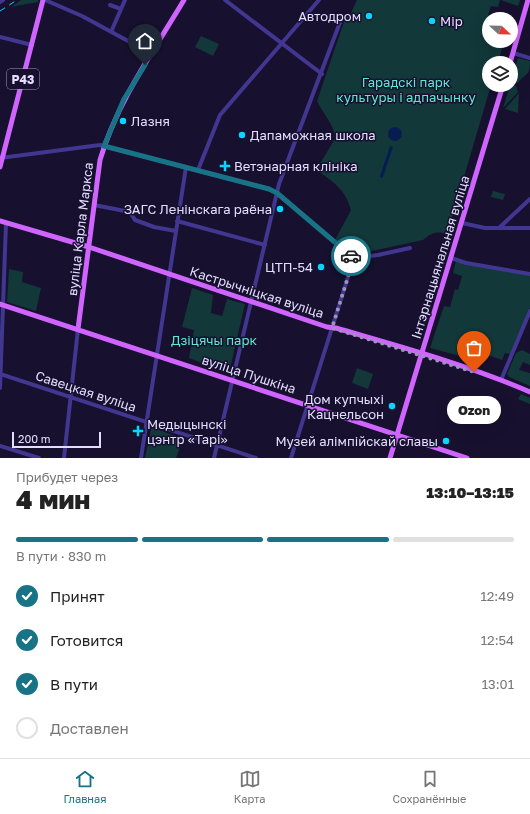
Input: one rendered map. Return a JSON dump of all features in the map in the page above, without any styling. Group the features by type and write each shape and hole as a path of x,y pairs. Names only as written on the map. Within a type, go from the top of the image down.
{"main road":[{"name":"Р43","path":"0,167 1,158 44,0"},
{"name":"вуліца Карла Маркса","path":"78,329 100,160 104,146 124,99 184,0"},
{"path":"512,56 528,0"},
{"name":"Інтэрнацыянальная вуліца","path":"390,458 501,92"},
{"name":"Кастрычніцкая вуліца","path":"0,221 88,247 332,328 501,380 530,392"},
{"name":"вуліца Пушкіна","path":"2,305 308,404 467,458"}],"street":[{"path":"44,0 82,16 152,54"},
{"path":"111,32 125,0"},
{"path":"225,0 322,74"},
{"path":"198,170 220,115 319,0"},
{"path":"110,5 121,9"},
{"path":"214,458 277,193 291,151 322,74 342,17"},
{"path":"1,37 32,45"},
{"path":"513,53 530,58"},
{"path":"1,158 83,147 104,146 269,189 277,193 354,258 378,255 410,248"},
{"path":"141,458 186,167"},
{"path":"500,227 530,199"},
{"path":"94,206 130,212 135,220 154,227 176,231"},
{"path":"506,220 508,227"},
{"path":"177,221 265,245"},
{"path":"0,388 6,223"},
{"path":"462,223 485,228 530,228"},
{"path":"290,458 354,258"},
{"path":"451,258 466,263 530,274"},
{"path":"501,380 530,311"},
{"name":"вуліца Карла Маркса","path":"64,458 78,329"},
{"name":"Савецкая вуліца","path":"0,374 71,396 256,458"},
{"path":"0,446 39,458"}],"green space":[{"path":"21,0 38,0 38,2 11,7"},
{"name":"Гарадскі парк культуры і адпачынку","path":"357,0 500,0 498,7 491,6 489,12 482,12 482,48 502,48 500,56 482,56 482,92 489,92 449,228 446,229 449,231 448,234 435,233 429,235 423,240 358,254 335,240 351,210 342,191 333,182 316,170 335,139 331,124 317,101 346,16 349,17"},
{"path":"501,0 520,0 518,6"},
{"path":"201,36 219,44 213,56 195,47"},
{"path":"518,58 530,61 529,70 518,83"},
{"path":"508,92 518,92 503,108"},
{"path":"519,93 518,113 505,109"},
{"path":"493,191 505,194 503,200 491,197"},
{"path":"456,261 530,275 530,308 510,354 505,353 502,360 471,349 468,358 430,348 444,306 450,307 455,289 458,290 462,276 453,273"},
{"path":"9,269 23,272 22,282 41,288 36,311 7,302"},
{"name":"Дзіцячы парк","path":"192,288 213,295 211,313 222,316 227,299 245,304 229,373 189,358 194,330 182,327"},
{"path":"522,350 530,354 530,365 523,362 519,370 530,373 530,386 509,377 507,374 516,353"},
{"path":"357,368 373,374 368,389 352,383"},
{"path":"521,394 530,398 530,404 518,399"},
{"path":"154,428 183,439 176,458 145,458 151,429"}],"water":[{"path":"395,127 400,129 402,134 400,139 395,141 390,139 388,134 390,129"},
{"path":"390,146 393,147 383,177 381,178 380,176"}],"railway":[{"path":"0,11 17,0"}],"way so far":[{"path":"351,256 354,258 332,328 354,333 474,372"}],"place":[{"name":"Автодром","path":"369,16"},
{"name":"Мір","path":"432,21"},
{"name":"Лазня","path":"123,121"},
{"name":"Дапаможная школа","path":"242,135"},
{"name":"Ветэнарная клініка","path":"225,166"},
{"name":"ЗАГС Ленінскага раёна","path":"280,209"},
{"name":"ЦТП-54","path":"321,267"},
{"name":"Ozon","path":"474,372"},
{"name":"Дом купчыхі Кацнельсон","path":"392,406"},
{"name":"Медыцынскі цэнтр «Тарі»","path":"138,431"},
{"name":"Музей алімпійскай славы","path":"446,441"}],"route":[{"path":"145,65 124,99 115,117 104,146 269,189 277,193 351,256"}]}
